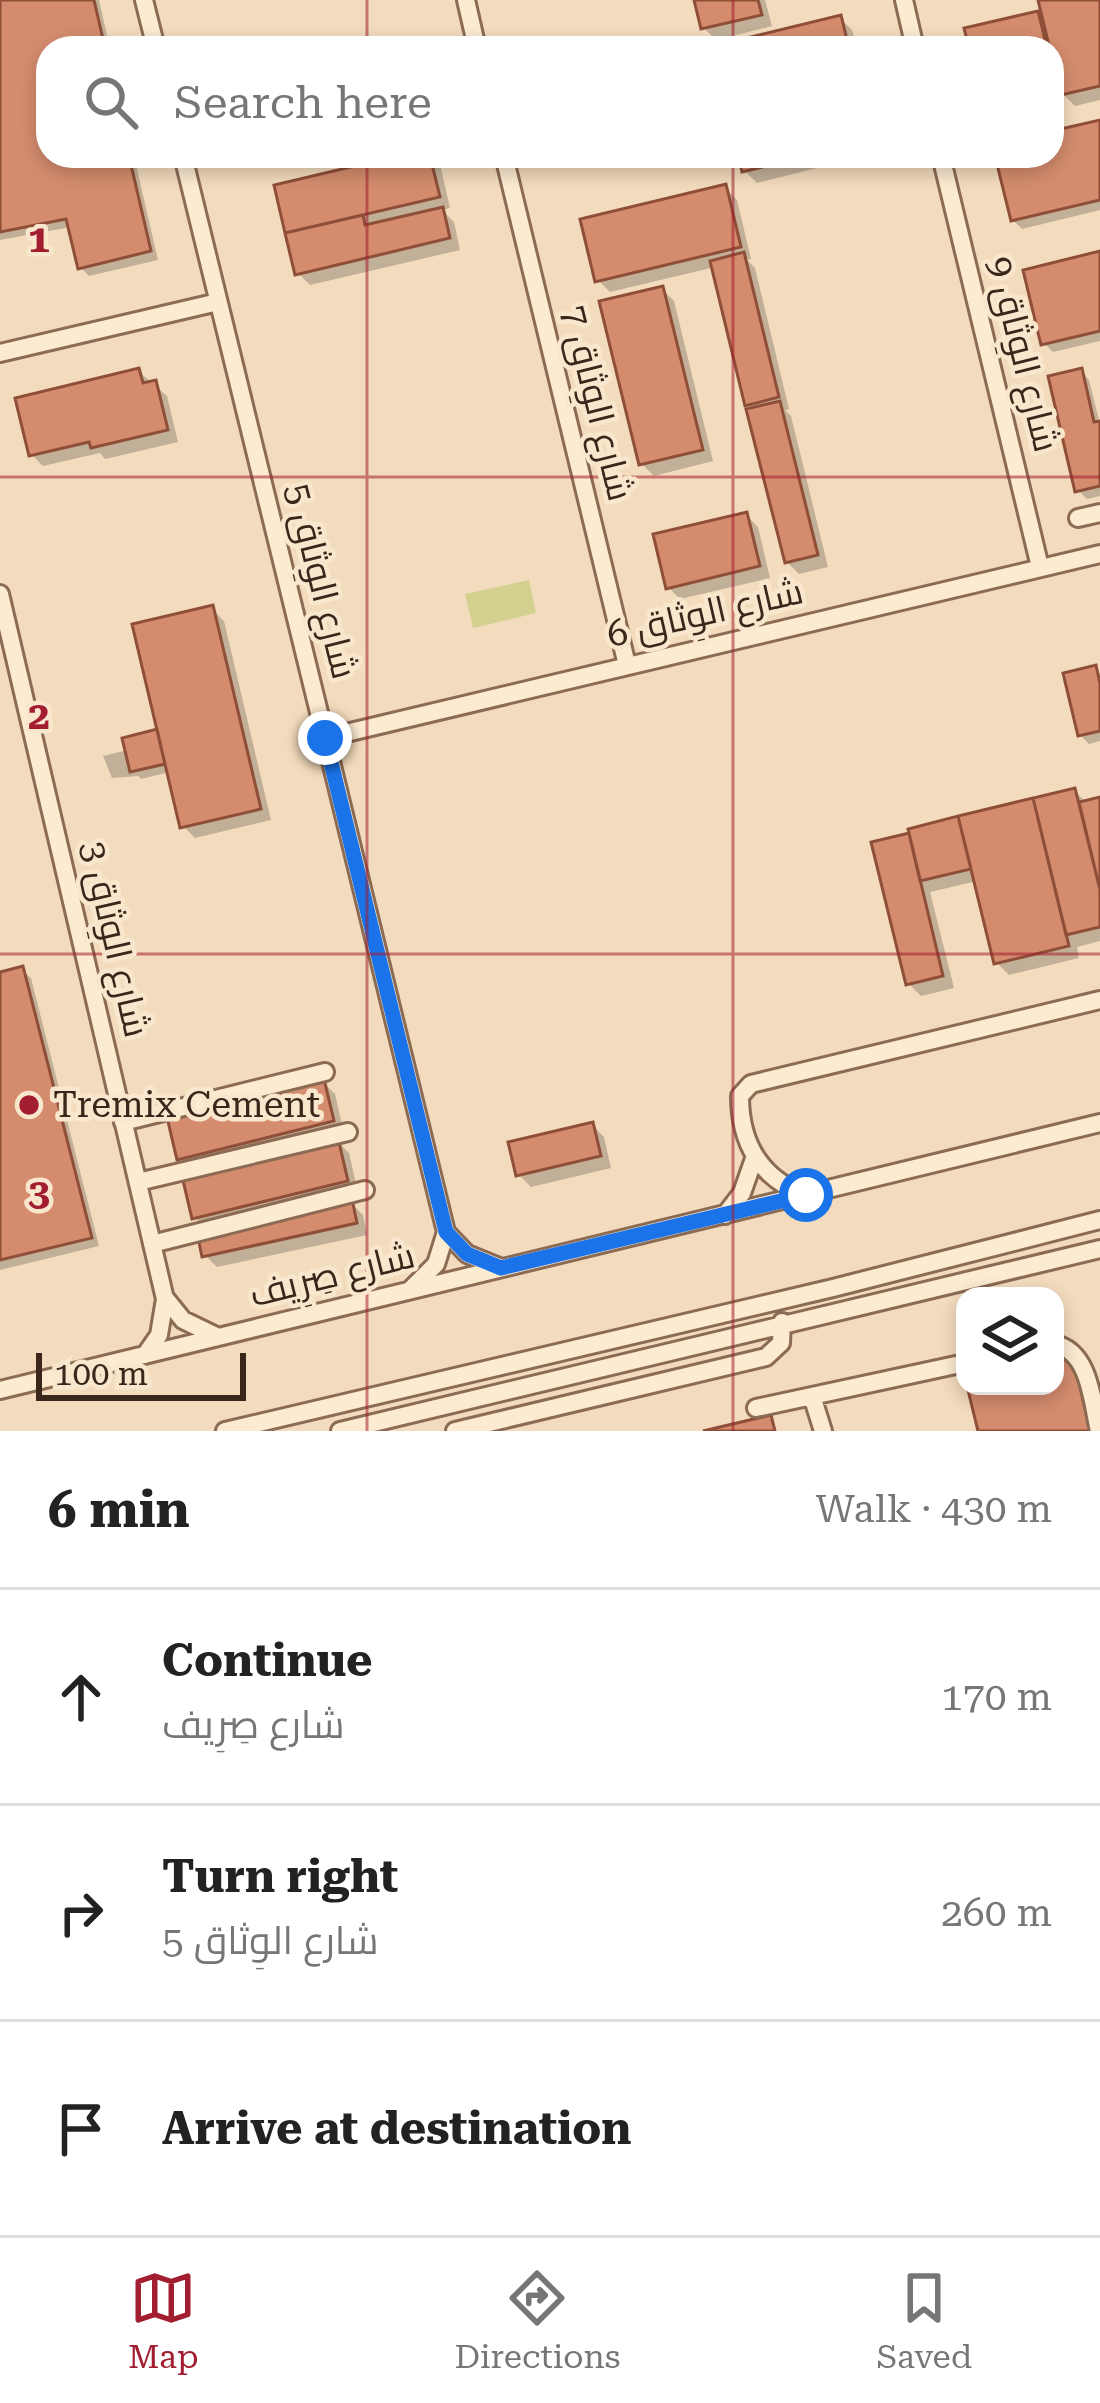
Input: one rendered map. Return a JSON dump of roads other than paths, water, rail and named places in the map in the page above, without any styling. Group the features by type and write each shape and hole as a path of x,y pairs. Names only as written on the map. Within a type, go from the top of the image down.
{"street":[{"path":"144,0 153,36"},
{"path":"466,0 474,36"},
{"path":"904,0 912,36"},
{"name":"شارع الوِثاق 5","path":"185,168 446,1232"},
{"name":"شارع الوِثاق 7","path":"506,168 627,665"},
{"name":"شارع الوِثاق 9","path":"944,168 1040,567"},
{"path":"0,353 218,302"},
{"path":"1078,518 1100,512"},
{"name":"شارع الوِثاق 6","path":"325,738 1100,554"},
{"name":"شارع الوِثاق 3","path":"0,594 165,1299"},
{"path":"806,1195 768,1176 754,1156 740,1112 740,1096 751,1084 1100,1000"},
{"path":"124,1122 326,1072"},
{"name":"شارع صِرِيف","path":"0,1390 1100,1123"},
{"path":"138,1182 347,1132"},
{"path":"725,1215 742,1193 754,1156"},
{"path":"152,1244 364,1190"},
{"path":"225,1431 1100,1220"},
{"path":"411,1289 436,1264 446,1232 467,1254 501,1268"},
{"path":"340,1431 1100,1249"},
{"path":"165,1299 183,1320 220,1337"},
{"path":"145,1355 164,1323 165,1299"},
{"path":"455,1431 766,1357 781,1343 782,1322"},
{"path":"1064,1346 1080,1360 1100,1431"},
{"path":"756,1408 956,1365"},
{"path":"506,1390 512,1418"},
{"path":"812,1396 823,1431"}],"place":[{"name":"Tremix Cement","path":"29,1105"}]}
